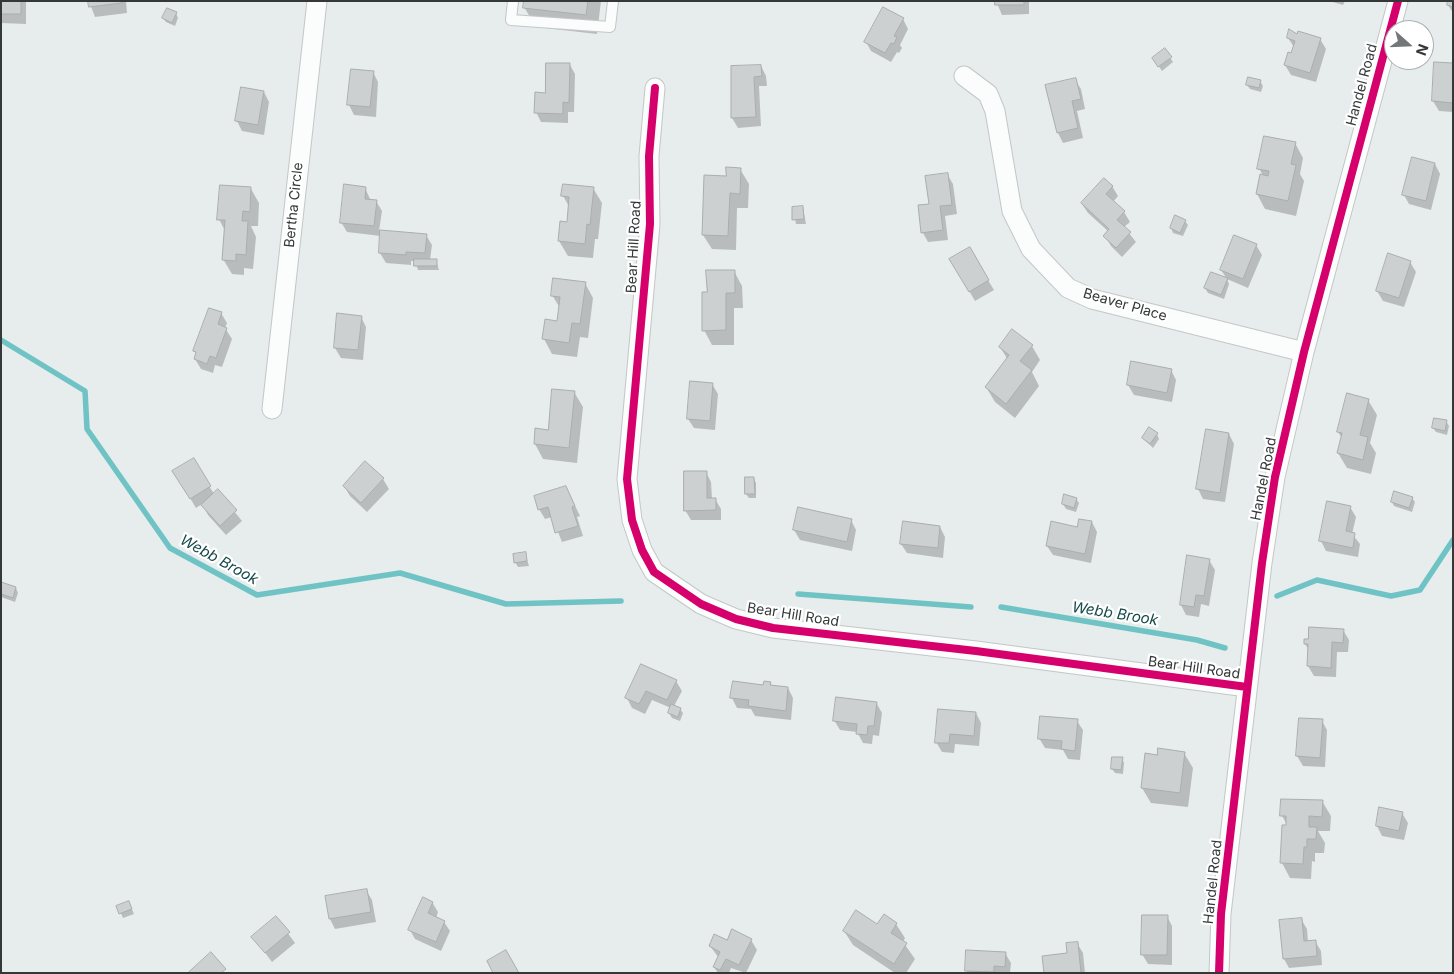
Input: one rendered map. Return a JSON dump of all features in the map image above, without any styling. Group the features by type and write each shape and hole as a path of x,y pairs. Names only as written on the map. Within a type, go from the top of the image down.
{"street":[{"name":"Bertha Circle","path":"272,409 317,1"},
{"name":"Handel Road","path":"1219,973 1221,914 1247,687 1275,477 1304,352 1398,1"},
{"name":"Beaver Place","path":"964,76 988,94 995,111 1012,211 1027,241 1049,271 1068,288 1092,298 1304,352"},
{"name":"Bear Hill Road","path":"655,88 649,156 650,224 627,479 632,520 642,550 654,572 701,604 736,618 773,628 976,651 1247,687"}],"lane":[{"path":"513,1 511,20 610,27 613,1"}],"building":[{"path":"1,1 21,1 21,14 1,14"},
{"path":"88,1 122,1 122,3 89,7"},
{"path":"524,1 588,1 586,15 523,8"},
{"path":"995,1 1024,1 1024,5 995,5"},
{"path":"1448,1 1453,1 1453,7 1447,5"},
{"path":"883,7 904,18 894,36 897,37 894,44 891,43 885,53 864,42"},
{"path":"167,8 177,12 172,23 162,18"},
{"path":"1289,29 1297,34 1298,31 1321,38 1310,73 1284,65 1288,52 1291,53 1295,41 1287,38"},
{"path":"1165,48 1172,57 1158,67 1152,58"},
{"path":"1434,62 1453,63 1453,103 1432,101"},
{"path":"546,63 570,63 569,103 563,102 563,114 534,113 535,92 545,93"},
{"path":"761,65 762,76 754,77 756,117 731,118 731,66"},
{"path":"351,69 374,71 370,107 347,105"},
{"path":"1248,77 1261,80 1259,88 1246,85"},
{"path":"1076,78 1081,99 1072,101 1078,128 1057,133 1045,85"},
{"path":"241,87 264,91 258,125 235,121"},
{"path":"1264,136 1296,142 1291,164 1296,165 1288,201 1256,194 1260,174 1268,176 1269,171 1257,169"},
{"path":"1412,157 1435,163 1426,201 1402,195"},
{"path":"726,167 741,168 740,194 730,193 728,236 702,235 704,175 726,176"},
{"path":"948,173 952,205 940,206 943,230 921,233 918,205 929,204 925,176"},
{"path":"1104,178 1113,186 1106,194 1125,211 1117,220 1131,232 1116,248 1103,236 1109,229 1081,203"},
{"path":"344,184 366,187 365,199 377,200 374,226 340,223"},
{"path":"563,184 594,187 590,225 587,224 585,244 558,241 560,221 567,222 569,197 561,196"},
{"path":"220,185 251,187 250,212 243,211 242,221 248,221 246,255 236,254 236,261 222,260 225,220 217,220"},
{"path":"803,206 804,219 792,220 792,207"},
{"path":"1175,215 1186,220 1180,233 1170,228"},
{"path":"380,230 427,234 425,253 406,252 406,255 379,253"},
{"path":"1234,235 1257,244 1243,279 1220,270"},
{"path":"970,247 989,280 969,292 949,259"},
{"path":"1388,253 1411,261 1399,298 1376,291"},
{"path":"414,259 437,259 437,266 414,266"},
{"path":"706,270 735,270 735,293 726,293 726,330 702,331 702,292 707,292"},
{"path":"1211,272 1228,278 1221,295 1204,288"},
{"path":"553,278 586,282 580,324 572,323 569,343 542,339 545,319 557,321 560,297 551,296"},
{"path":"209,308 222,312 218,324 227,328 216,358 210,356 207,364 194,359 196,352 193,351"},
{"path":"337,313 362,316 358,350 334,348"},
{"path":"1012,329 1033,345 1020,361 1032,370 1006,404 985,387 1009,355 999,347"},
{"path":"1131,361 1172,369 1167,393 1127,385"},
{"path":"690,381 713,383 710,421 687,419"},
{"path":"552,389 575,391 569,448 534,444 535,428 548,430"},
{"path":"1347,393 1369,399 1360,435 1368,437 1363,460 1337,453 1342,433 1337,432"},
{"path":"1434,418 1447,420 1445,431 1432,428"},
{"path":"1149,427 1158,433 1150,444 1142,438"},
{"path":"1206,429 1229,433 1220,493 1196,489"},
{"path":"194,458 211,486 190,499 172,471"},
{"path":"365,461 384,478 361,503 343,486"},
{"path":"684,471 707,471 707,498 716,498 716,510 684,511"},
{"path":"745,477 754,477 755,494 745,494"},
{"path":"566,486 575,506 572,507 578,526 555,533 548,507 538,510 534,496"},
{"path":"218,489 237,510 220,526 201,505"},
{"path":"1394,491 1413,497 1409,508 1391,502"},
{"path":"1064,494 1077,498 1074,508 1062,504"},
{"path":"1327,501 1351,506 1346,531 1355,533 1353,548 1319,541"},
{"path":"798,507 852,519 847,542 793,530"},
{"path":"1079,519 1092,521 1085,554 1046,546 1051,521 1077,527"},
{"path":"903,521 940,526 938,548 900,544"},
{"path":"526,552 527,561 514,563 513,554"},
{"path":"1187,555 1210,559 1204,596 1196,595 1194,607 1180,605"},
{"path":"1,582 16,587 13,598 1,594"},
{"path":"1309,627 1344,629 1343,643 1332,642 1331,668 1307,666 1308,644 1304,644 1304,639 1308,639"},
{"path":"641,664 677,680 667,700 646,691 639,704 625,698"},
{"path":"733,681 763,685 764,681 771,682 770,685 788,687 786,711 748,706 749,700 730,698"},
{"path":"836,697 877,702 874,726 868,726 867,735 856,734 857,724 833,721"},
{"path":"671,704 681,708 678,717 668,713"},
{"path":"938,709 976,712 974,736 950,734 949,743 935,743"},
{"path":"1040,716 1078,719 1075,751 1061,749 1062,741 1038,739"},
{"path":"1299,718 1323,719 1320,758 1296,756"},
{"path":"1158,748 1185,752 1180,793 1141,788 1145,753 1157,755"},
{"path":"1112,757 1123,757 1121,770 1111,769"},
{"path":"1281,799 1323,800 1322,817 1309,816 1309,827 1317,827 1316,839 1307,839 1307,847 1304,847 1303,864 1280,863 1282,825 1286,825 1286,816 1280,816"},
{"path":"1379,807 1403,812 1399,831 1376,826"},
{"path":"367,889 371,912 329,919 325,896"},
{"path":"423,897 433,902 428,913 445,921 436,942 408,930"},
{"path":"129,901 132,909 119,914 116,906"},
{"path":"856,910 877,924 884,914 897,923 891,933 907,943 894,964 843,931"},
{"path":"1142,915 1168,915 1167,955 1141,955"},
{"path":"276,916 290,932 265,953 251,937"},
{"path":"1302,918 1304,941 1316,940 1317,956 1283,959 1279,920"},
{"path":"732,929 752,939 739,965 726,959 720,970 713,967 720,952 709,946 714,934 727,940"},
{"path":"1078,942 1081,973 1044,973 1042,956 1067,953 1066,943"},
{"path":"506,950 519,973 493,973 487,961"},
{"path":"966,950 1006,952 1005,967 994,966 994,972 965,971"},
{"path":"211,952 226,969 221,973 188,973"}],"waterway":[{"name":"Webb Brook","path":"1,340 85,391 87,429 170,548 257,595 400,573 506,604 621,601"},
{"name":"Webb Brook","path":"1277,596 1317,580 1391,596 1420,590 1453,540"},
{"name":"Webb Brook","path":"798,594 971,607"},
{"name":"Webb Brook","path":"1001,607 1197,640 1225,648"}],"cycle path":[{"path":"1219,973 1221,914 1262,563 1275,477 1304,352 1398,1"},
{"path":"655,88 649,156 650,224 627,479 632,520 642,550 654,572 701,604 736,619 773,628 976,651 1247,687"}]}
